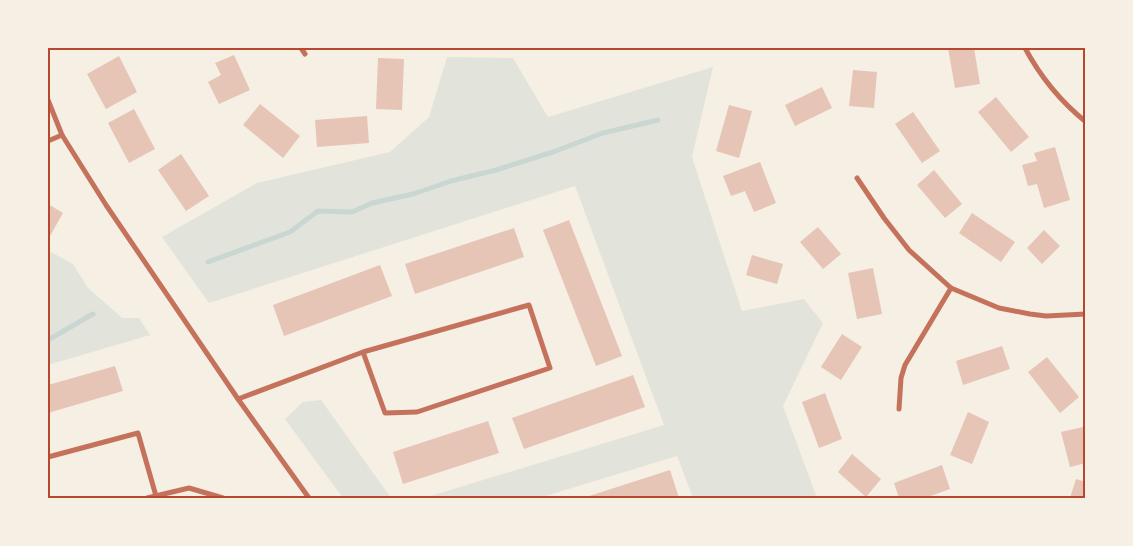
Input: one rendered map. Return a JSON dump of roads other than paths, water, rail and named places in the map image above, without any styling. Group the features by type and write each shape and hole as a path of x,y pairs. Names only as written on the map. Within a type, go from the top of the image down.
{"street":[{"path":"301,48 305,54"},
{"path":"1025,48 1036,68 1061,100 1086,122"},
{"path":"48,100 62,135 106,205 238,399 309,498"},
{"path":"48,141 62,135"},
{"path":"857,178 884,218 909,250 951,288 1000,308 1030,314 1046,316 1086,314"},
{"path":"899,409 901,378 905,365 951,288"},
{"path":"238,399 363,352 529,305 550,368 417,412 385,413 363,352"},
{"path":"48,457 138,433 156,496"},
{"path":"147,498 189,488 223,498"}],"waterway":[{"path":"208,262 290,232 318,211 352,212 372,203 413,194 451,181 496,170 553,152 603,133 658,120"},
{"path":"48,340 93,314"}]}
